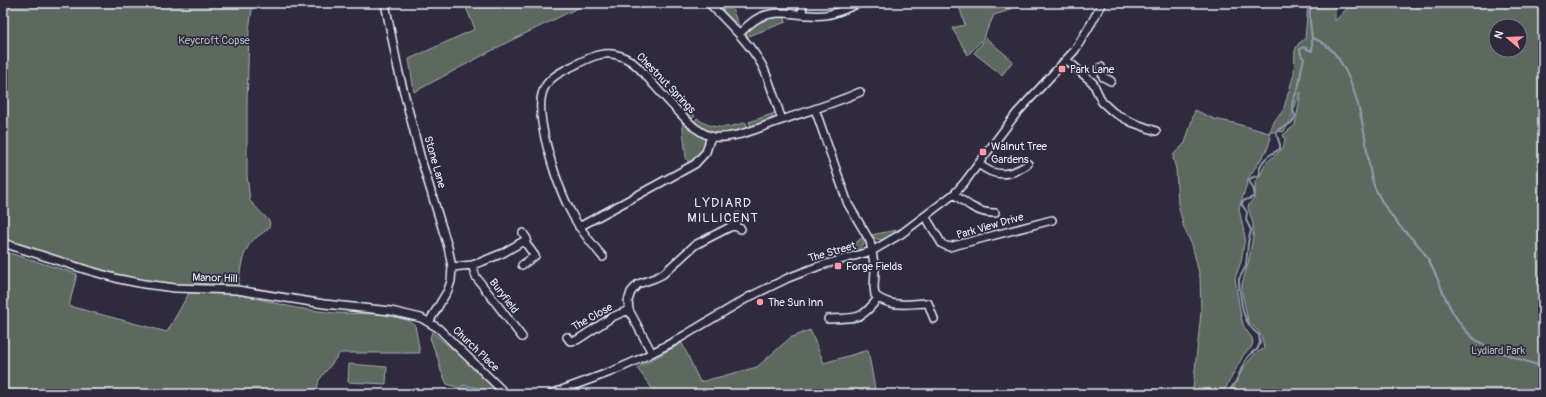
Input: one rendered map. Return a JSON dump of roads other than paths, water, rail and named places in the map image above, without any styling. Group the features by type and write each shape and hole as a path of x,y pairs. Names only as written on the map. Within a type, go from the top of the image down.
{"street":[{"name":"Stone Lane","path":"385,3 398,69 422,159 448,247 452,267 451,281 448,290 429,322"},
{"path":"709,3 739,34 762,67 782,120"},
{"path":"802,14 803,3"},
{"path":"739,34 754,20 767,15 778,13 827,15 860,3"},
{"name":"The Street","path":"551,394 613,371 652,353 681,338 749,297 788,278 813,268 872,251 897,237 954,194 964,184 1016,114 1067,60 1082,40 1102,3"},
{"name":"Chestnut Springs","path":"603,257 579,227 570,211 561,190 542,124 540,99 543,90 555,76 599,54 618,54 625,57 637,66 694,127 711,136 732,136 745,133 860,92"},
{"path":"1067,60 1093,83 1102,102 1114,112 1132,122 1156,131"},
{"path":"1101,67 1103,77"},
{"path":"1093,83 1103,77"},
{"path":"1103,77 1111,81"},
{"path":"815,109 848,204 868,237 872,251 875,275 874,292 878,298 894,305 928,303 934,319"},
{"path":"579,227 695,164 706,152 711,136"},
{"path":"979,164 990,173 1000,174 1028,164"},
{"path":"954,194 972,206 985,212 994,212"},
{"name":"Park View Drive","path":"925,216 942,244 949,247 1052,220"},
{"name":"The Close","path":"652,353 629,310 629,296 635,286 663,274 699,242 727,228 738,228 738,218"},
{"path":"452,267 472,265 503,253 527,239 523,233"},
{"path":"522,265 535,256 524,241"},
{"name":"Manor Hill","path":"3,243 87,270 144,284 175,288 237,290 324,304 391,311 421,318 429,322"},
{"name":"Buryfield","path":"472,265 476,277 522,337"},
{"path":"828,319 862,316 878,298"},
{"name":"The Close","path":"567,337 570,341 577,340 612,317 629,310"},
{"name":"Church Place","path":"429,322 438,328 506,394"}],"water":[{"path":"464,385 495,394 456,394 459,388"}],"waterway":[{"path":"1227,394 1236,381 1244,363 1250,355 1257,350 1260,343 1259,335 1253,330 1243,312 1239,284 1239,279 1246,266 1251,230 1246,220 1247,212 1242,205 1242,202 1253,197 1254,195 1254,190 1249,181 1251,178 1260,175 1263,162 1280,149 1276,132 1282,127 1290,124 1294,119 1295,115 1292,102 1298,88 1304,59 1301,55 1300,49 1303,47 1312,51 1310,20 1310,8 1312,3"},
{"path":"1318,3 1322,7 1324,3"},
{"path":"1312,38 1324,44 1335,54 1344,67 1351,83 1361,115 1370,172 1375,188 1383,204 1391,215 1427,257 1450,307 1459,322 1471,336 1488,347 1543,367"}],"place":[{"name":"Park Lane","path":"1062,69"},
{"name":"Walnut Tree Gardens","path":"983,152"},
{"name":"Forge Fields","path":"838,266"},
{"name":"The Sun Inn","path":"760,302"}],"district":[{"name":"LYDIARD MILLICENT","path":"723,210"}],"park label":[{"name":"Keycroft Copse","path":"214,40"},
{"name":"Lydiard Park","path":"1498,350"}]}
